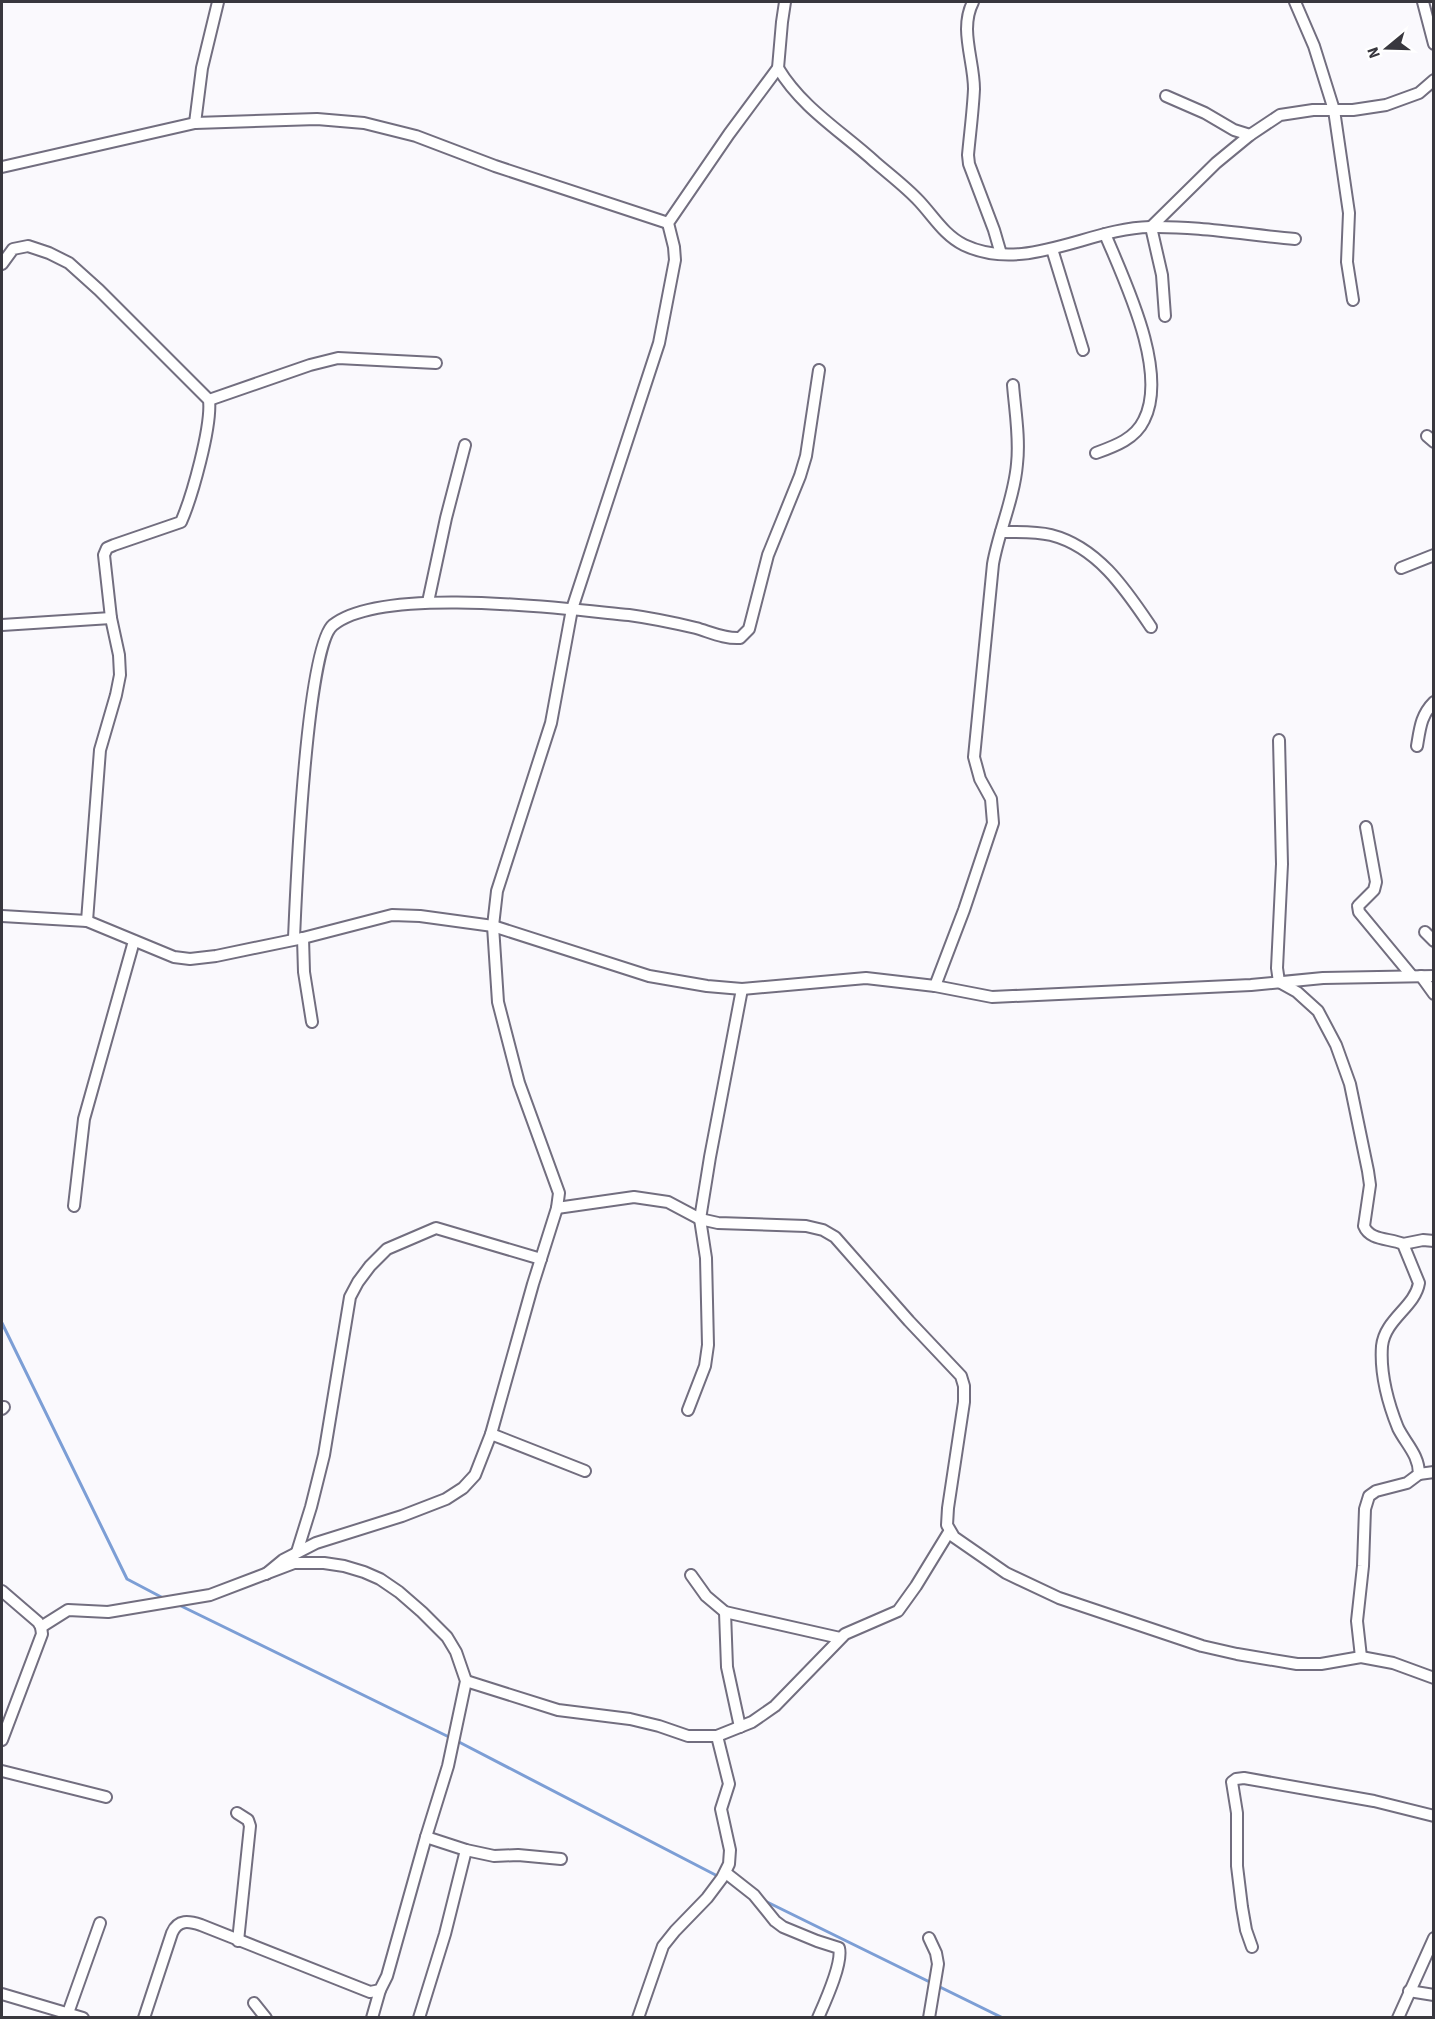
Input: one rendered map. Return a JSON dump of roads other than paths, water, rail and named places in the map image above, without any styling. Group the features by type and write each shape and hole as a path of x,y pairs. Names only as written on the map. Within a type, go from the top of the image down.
{"street":[{"path":"195,123 202,68 218,2"},
{"path":"266,1574 297,1552 316,1543 402,1516 446,1499 464,1488 475,1474 491,1434 557,1208 559,1193 519,1083 498,1002 493,926 497,891 551,723 572,609 659,343 675,260 668,223 778,68 786,2"},
{"path":"973,2 968,14 967,31 974,87 969,164 1001,254"},
{"path":"1295,2 1307,27 1334,110 1348,213 1347,262 1353,300"},
{"path":"1423,2 1434,44"},
{"path":"778,68 802,101 853,142 904,188 950,236 982,252 1001,254 1052,249 1105,234 1151,227 1295,239"},
{"path":"1151,227 1184,193 1250,135 1280,116 1313,110 1353,110 1386,105 1419,93 1434,80"},
{"path":"1166,96 1205,113 1234,130 1250,135"},
{"path":"2,167 195,123 317,119 364,123 433,141 495,166 668,223"},
{"path":"1151,227 1162,275 1165,316"},
{"path":"1096,453 1123,442 1135,432 1144,420 1150,393 1149,357 1143,334 1105,234"},
{"path":"2,264 13,249 28,246 69,263 209,400 201,454 181,522 107,548 104,555 120,675 100,750 87,921"},
{"path":"1052,249 1083,351"},
{"path":"209,400 310,365 338,358 436,363"},
{"path":"312,1022 298,938 304,782 314,682 323,639 331,626 342,619 367,610 428,602 485,603 634,616 737,639 743,637 749,629 768,555 803,466 819,370"},
{"path":"935,986 964,910 993,823 991,799 980,779 974,757 993,564 1012,494 1017,463 1013,385"},
{"path":"428,602 465,445"},
{"path":"1001,532 1049,535 1066,540 1086,552 1106,568 1151,627"},
{"path":"1401,568 1434,555"},
{"path":"2,625 111,618"},
{"path":"1417,746 1420,722 1425,711 1434,702"},
{"path":"1279,740 1282,864 1277,968 1279,982"},
{"path":"1366,826 1376,882 1374,890 1358,906 1359,912 1434,994"},
{"path":"2,916 87,921 174,957 190,959 216,956 392,915 456,920 493,926 649,976 707,986 742,989 866,978 935,986 992,997 1141,992 1184,987 1251,986 1323,978 1434,976"},
{"path":"1425,932 1434,941"},
{"path":"74,1206 84,1119 134,941"},
{"path":"1279,982 1297,992 1318,1011 1343,1062 1350,1084 1369,1178 1365,1230 1372,1235 1403,1244 1423,1240 1434,1241"},
{"path":"688,1410 705,1366 708,1345 706,1258 700,1219 742,989"},
{"path":"557,1208 634,1197 668,1202 700,1219 718,1223 806,1226 824,1230 835,1237 961,1376 964,1386 964,1402 947,1525 949,1532 1006,1574 1059,1598 1202,1646 1297,1665 1321,1664 1361,1657 1393,1663 1434,1678"},
{"path":"297,1552 324,1455 347,1308 358,1282 370,1266 394,1244 436,1227 541,1259"},
{"path":"1403,1244 1419,1282 1414,1297 1386,1332 1382,1344 1383,1371 1392,1411 1399,1429 1419,1464 1419,1474"},
{"path":"491,1434 585,1471"},
{"path":"1361,1657 1357,1621 1369,1496 1376,1491 1407,1483 1419,1474 1434,1472"},
{"path":"466,1681 558,1710 630,1719 688,1736 717,1736 752,1722 775,1706 840,1638 853,1629 898,1611 949,1532"},
{"path":"41,1627 68,1610 92,1612 132,1609 210,1595 294,1563 324,1563 344,1566 380,1579 407,1598 447,1637 456,1652 466,1681 451,1757 387,1976 380,1989 372,2018"},
{"path":"691,1575 706,1596 725,1612 840,1638"},
{"path":"2,1592 41,1627 41,1638 2,1740"},
{"path":"725,1612 727,1667 740,1727"},
{"path":"638,2018 663,1946 707,1898 726,1873 731,1857 721,1809 729,1784 717,1736"},
{"path":"2,1771 106,1797"},
{"path":"1252,1947 1246,1930 1238,1866 1238,1813 1232,1790 1232,1782 1236,1779 1244,1778 1374,1801 1434,1816"},
{"path":"237,1813 248,1820 250,1826 238,1941"},
{"path":"426,1837 494,1856 518,1855 561,1859"},
{"path":"419,2018 445,1934 466,1850"},
{"path":"726,1873 754,1895 775,1921 783,1927 839,1948 838,1962 818,2018"},
{"path":"144,2018 172,1933 178,1924 189,1921 370,1992 380,1989"},
{"path":"68,2013 100,1923"},
{"path":"928,1938 936,1953 938,1964 930,2018"},
{"path":"1398,2018 1434,1938"},
{"path":"1409,1991 1434,1995"},
{"path":"2,1994 83,2018"},
{"path":"254,2003 266,2018"}],"waterway":[{"path":"2,1323 127,1579 165,1599"},
{"path":"177,1604 451,1738"},
{"path":"457,1741 731,1883"},
{"path":"763,1900 1003,2018"}]}
